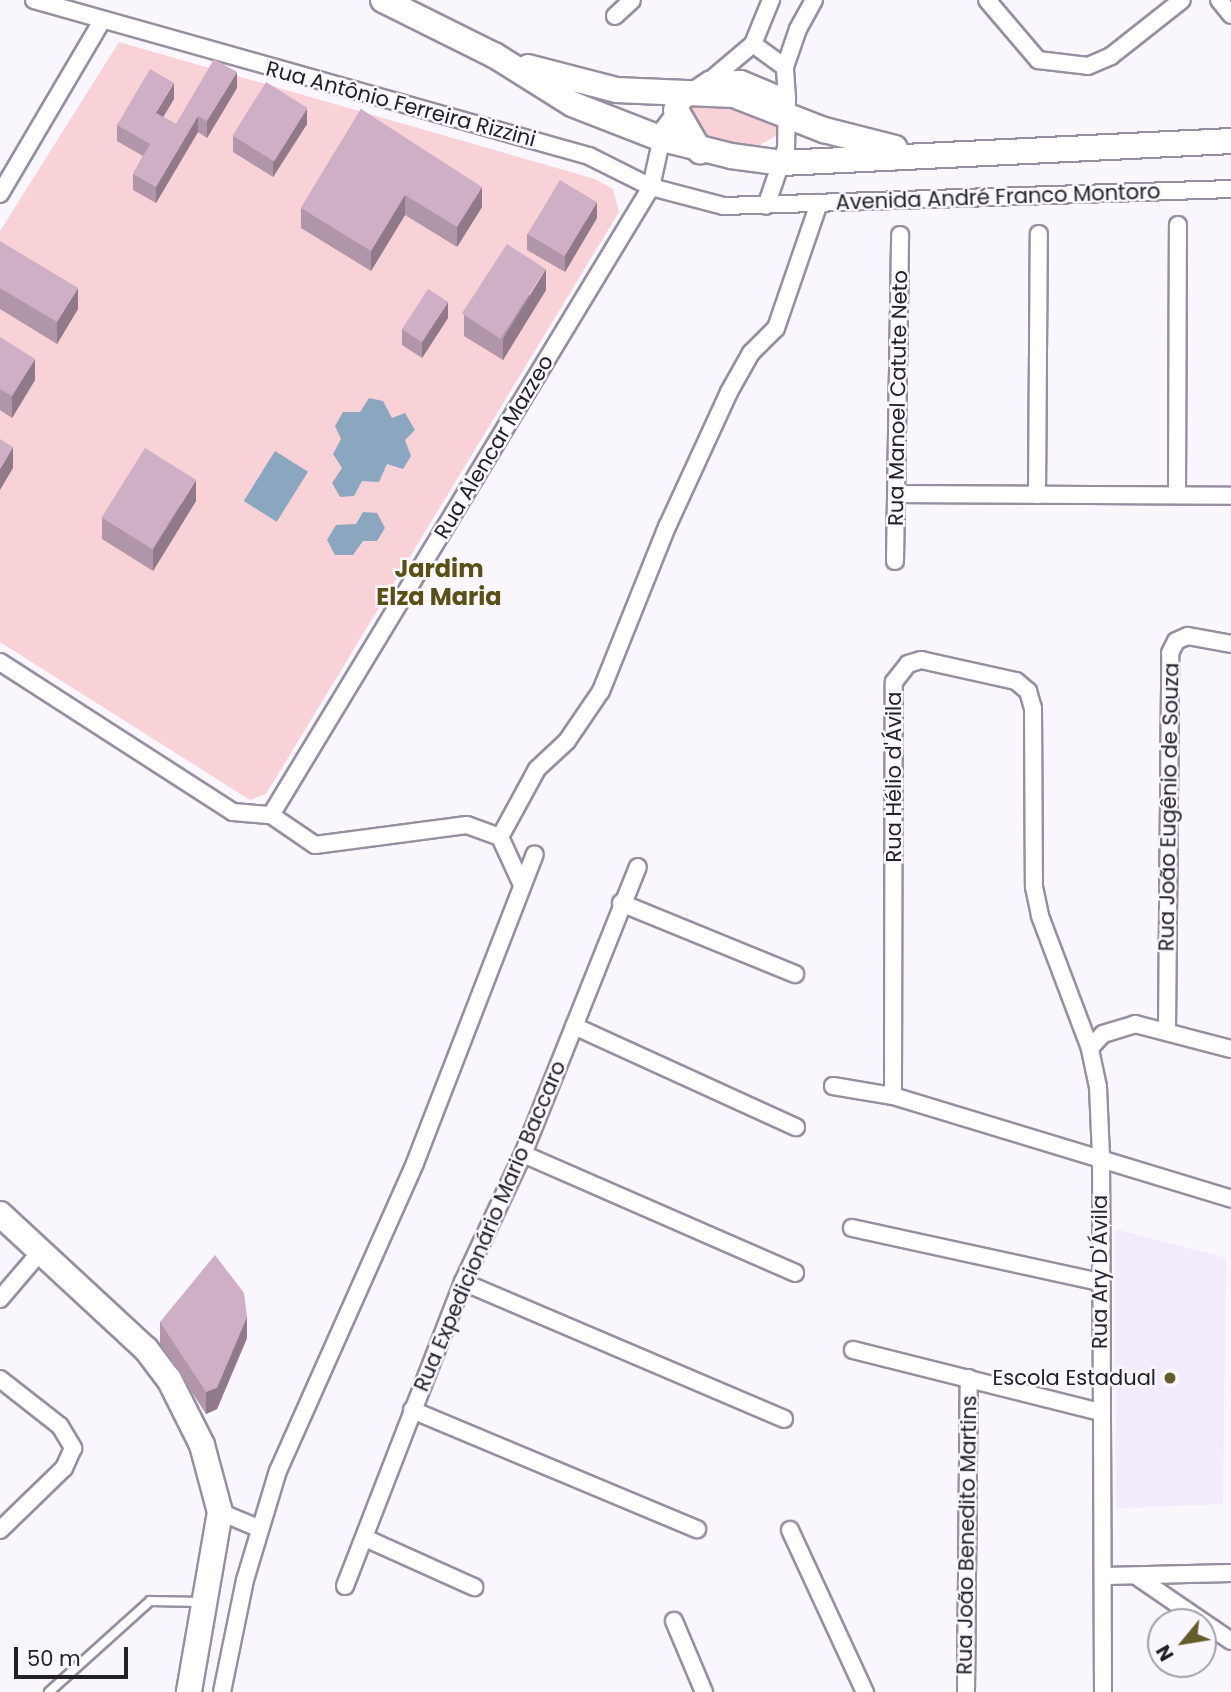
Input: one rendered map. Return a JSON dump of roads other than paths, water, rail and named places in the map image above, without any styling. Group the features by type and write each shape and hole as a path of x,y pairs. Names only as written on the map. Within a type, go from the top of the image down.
{"main road":[{"path":"383,0 494,55 572,104 659,138 700,150 782,163 1231,141"},
{"path":"494,55 591,87 734,95 788,107 863,142 941,154"},
{"path":"692,94 700,150"},
{"path":"0,1214 125,1327 169,1380 202,1445 220,1512 189,1692"}],"street":[{"name":"Rua Antônio Ferreira Rizzini","path":"34,0 589,156 651,187 724,206 766,206"},
{"path":"615,16 632,0"},
{"path":"651,187 659,138 692,94 753,44 771,0"},
{"path":"766,206 782,163 788,107 785,67 798,29 814,0"},
{"path":"987,0 1038,60 1088,66 1111,56 1182,0"},
{"path":"1219,0 1231,15"},
{"path":"0,194 102,21"},
{"path":"753,44 785,67"},
{"name":"Rua Alencar Mazzeo","path":"271,815 651,187"},
{"name":"Avenida André Franco Montoro","path":"766,206 1231,189"},
{"path":"500,837 537,769 567,741 601,691 667,527 729,392 751,353 776,328 818,203"},
{"path":"1177,495 1178,225"},
{"path":"1037,495 1039,234"},
{"name":"Rua Manoel Catute Neto","path":"895,561 901,235"},
{"path":"898,494 1231,496"},
{"name":"Rua João Eugênio de Souza","path":"1167,1031 1170,653 1176,641 1188,636 1231,644"},
{"name":"Rua Hélio d'Ávila","path":"893,1096 894,682 908,664 922,660 1016,681 1028,691 1033,708 1034,887 1040,916 1090,1048"},
{"path":"0,662 233,812 271,815 315,845 467,825 500,837 522,885"},
{"path":"222,1692 258,1528 324,1362 415,1163 535,854"},
{"name":"Rua Expedicionário Mario Baccaro","path":"345,1586 463,1282 523,1154 621,903 638,867"},
{"path":"621,903 795,974"},
{"path":"574,1026 796,1127"},
{"path":"1090,1048 1103,1034 1119,1026 1167,1031 1231,1049"},
{"name":"Rua Ary D'Ávila","path":"1090,1048 1098,1087 1101,1156 1099,1282 1105,1576 1103,1692"},
{"path":"834,1086 893,1096 1101,1156 1231,1199"},
{"path":"523,1154 795,1273"},
{"path":"852,1228 1099,1282"},
{"path":"0,1299 41,1251"},
{"path":"463,1282 784,1419"},
{"path":"853,1350 1100,1412"},
{"name":"Rua João Benedito Martins","path":"966,1692 969,1378"},
{"path":"0,1379 60,1426 73,1448 64,1468 0,1530"},
{"path":"412,1410 697,1530"},
{"path":"220,1512 258,1528"},
{"path":"790,1530 865,1692"},
{"path":"365,1538 474,1587"},
{"path":"1105,1576 1231,1573"},
{"path":"1186,1608 1189,1575"},
{"path":"1136,1576 1183,1608"},
{"path":"674,1621 705,1692"}],"lane":[{"path":"49,1692 150,1601 206,1602"}],"water":[{"path":"369,398 383,401 392,418 405,413 415,430 405,440 411,456 403,469 387,464 379,482 362,481 354,496 340,497 332,483 342,468 333,454 341,439 335,426 343,412 360,412"},
{"path":"275,451 308,472 277,522 244,501"},
{"path":"363,512 377,513 385,528 377,541 363,541 353,555 335,555 327,540 336,525 356,524"}],"place":[{"name":"Escola Estadual","path":"1170,1378"}],"district":[{"name":"Jardim Elza Maria","path":"439,583"}]}
